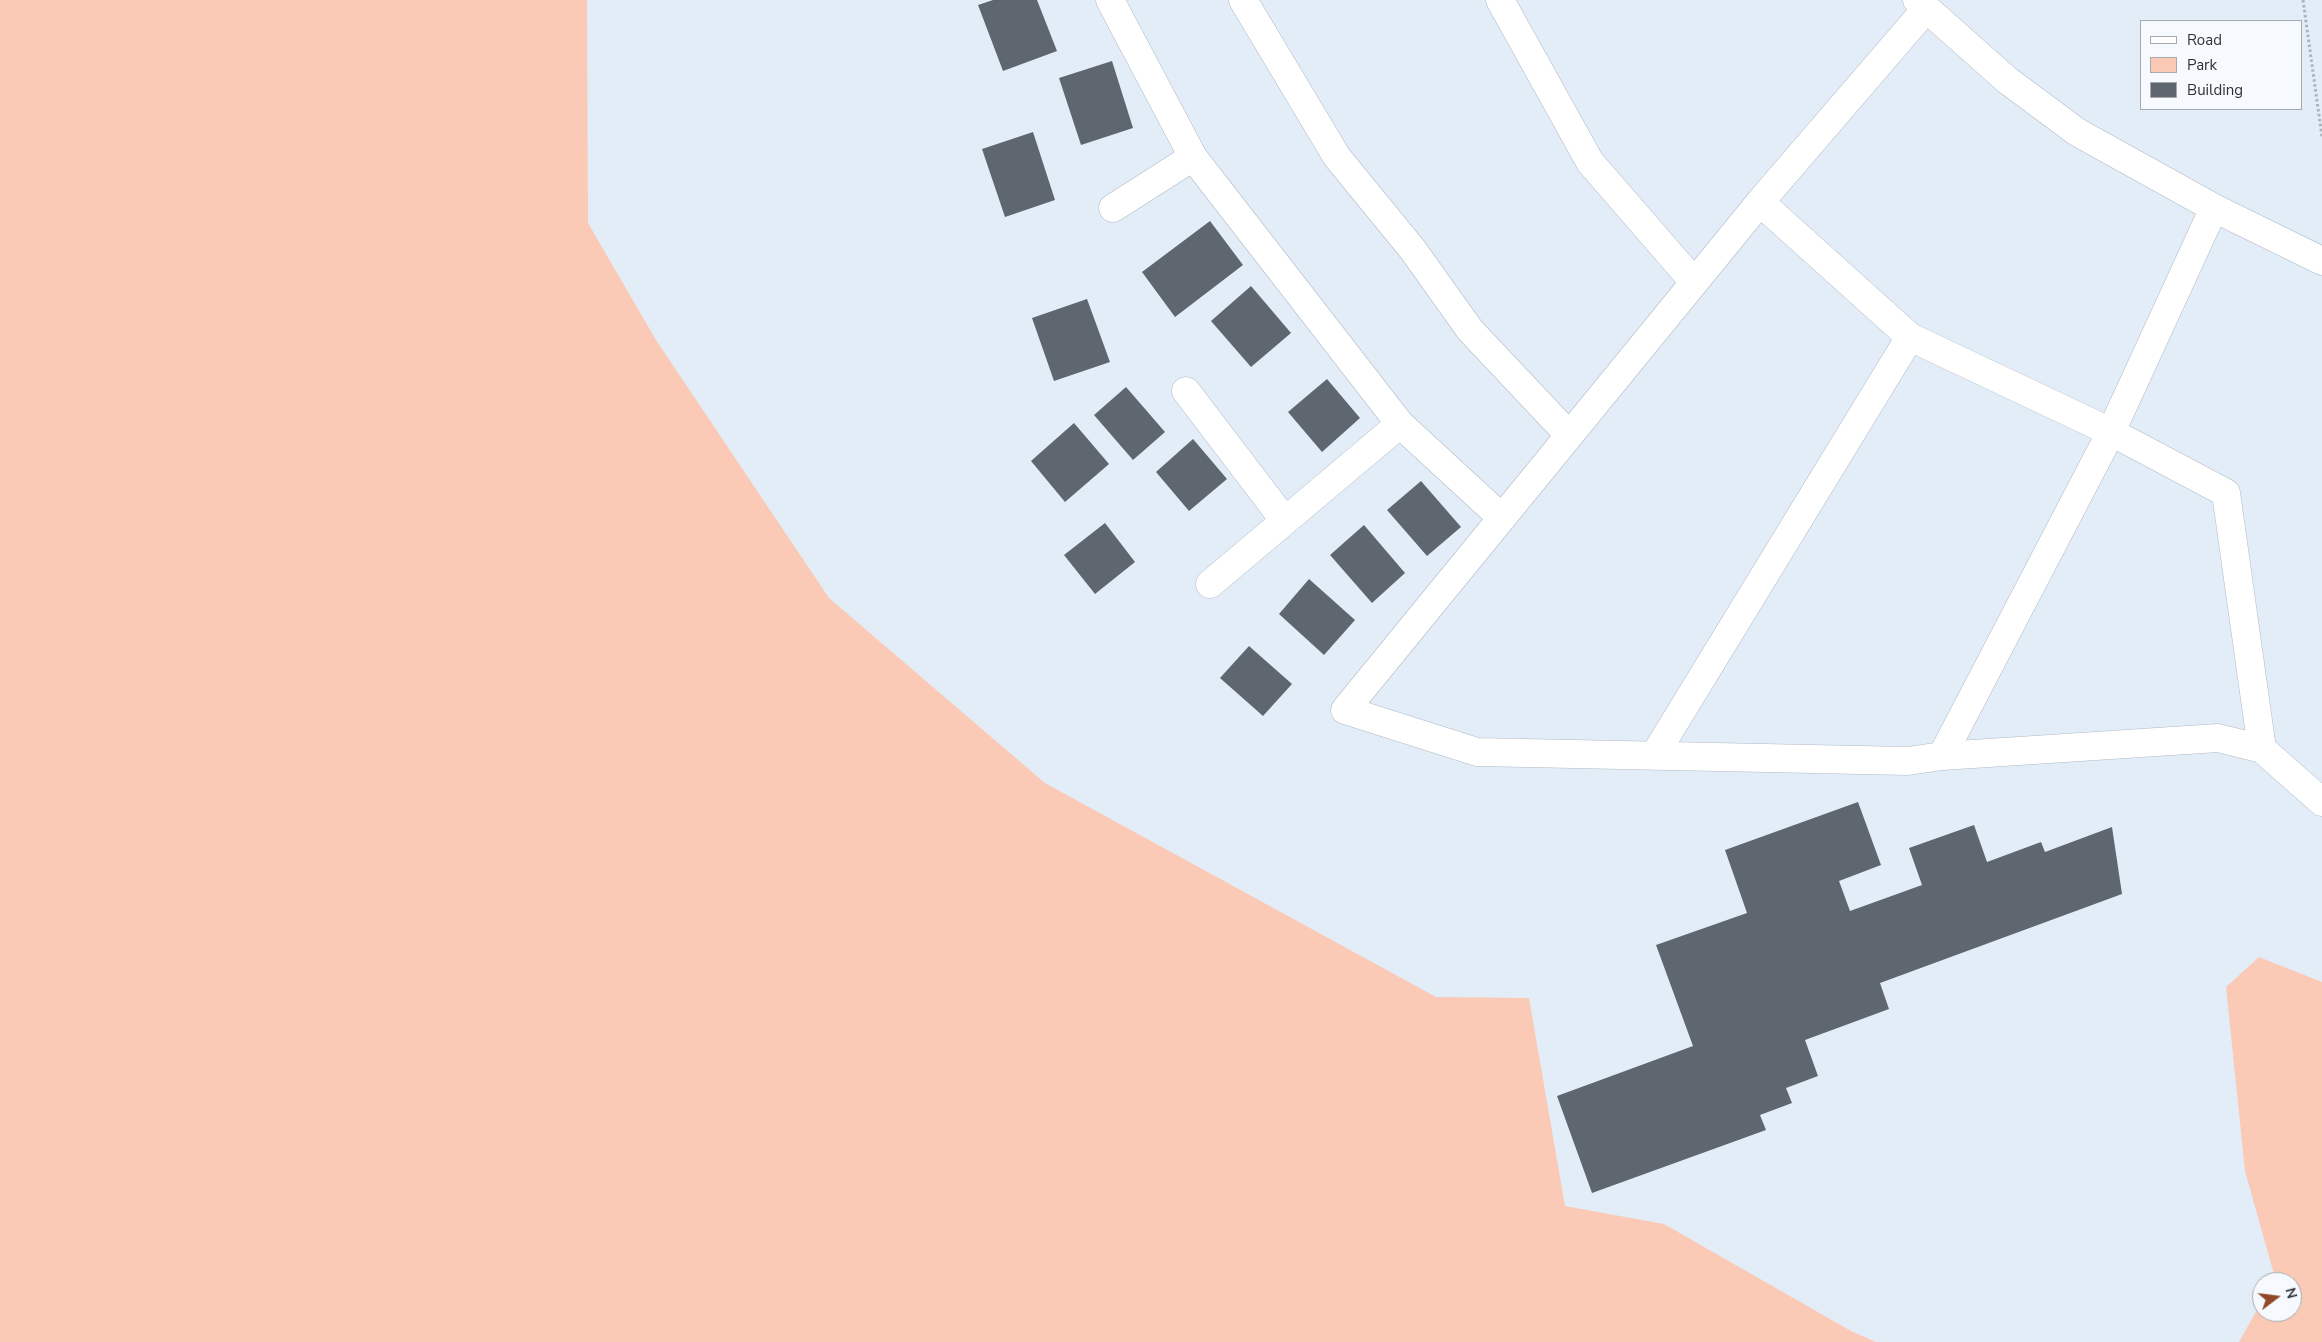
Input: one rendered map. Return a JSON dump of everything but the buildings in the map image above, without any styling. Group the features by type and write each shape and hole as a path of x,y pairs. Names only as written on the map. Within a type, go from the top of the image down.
{"street":[{"path":"1110,0 1192,157 1400,424 1502,518"},
{"path":"1243,0 1337,157 1413,250 1470,330 1569,435"},
{"path":"1500,0 1590,162 1694,282"},
{"path":"2322,261 2214,208 2076,132 2006,80 1922,4 1345,710 1477,752 1908,761 1942,756 2218,738 2262,749 2322,802"},
{"path":"1113,208 1192,157"},
{"path":"1760,202 1910,337 2110,432 2226,493 2262,749"},
{"path":"1942,756 2110,432 2214,208"},
{"path":"1654,756 1910,337"},
{"path":"1186,390 1285,521"},
{"path":"1210,584 1400,424"}],"path":[{"path":"2303,0 2322,137"}],"green space":[{"path":"0,0 587,0 588,223 656,340 829,598 1045,783 1436,997 1529,998 1565,1206 1664,1224 1851,1331 1876,1342 0,1342"},
{"path":"2259,957 2322,982 2322,1342 2239,1342 2252,1319 2252,1322 2302,1322 2302,1272 2273,1272 2245,1171 2226,987"}]}
